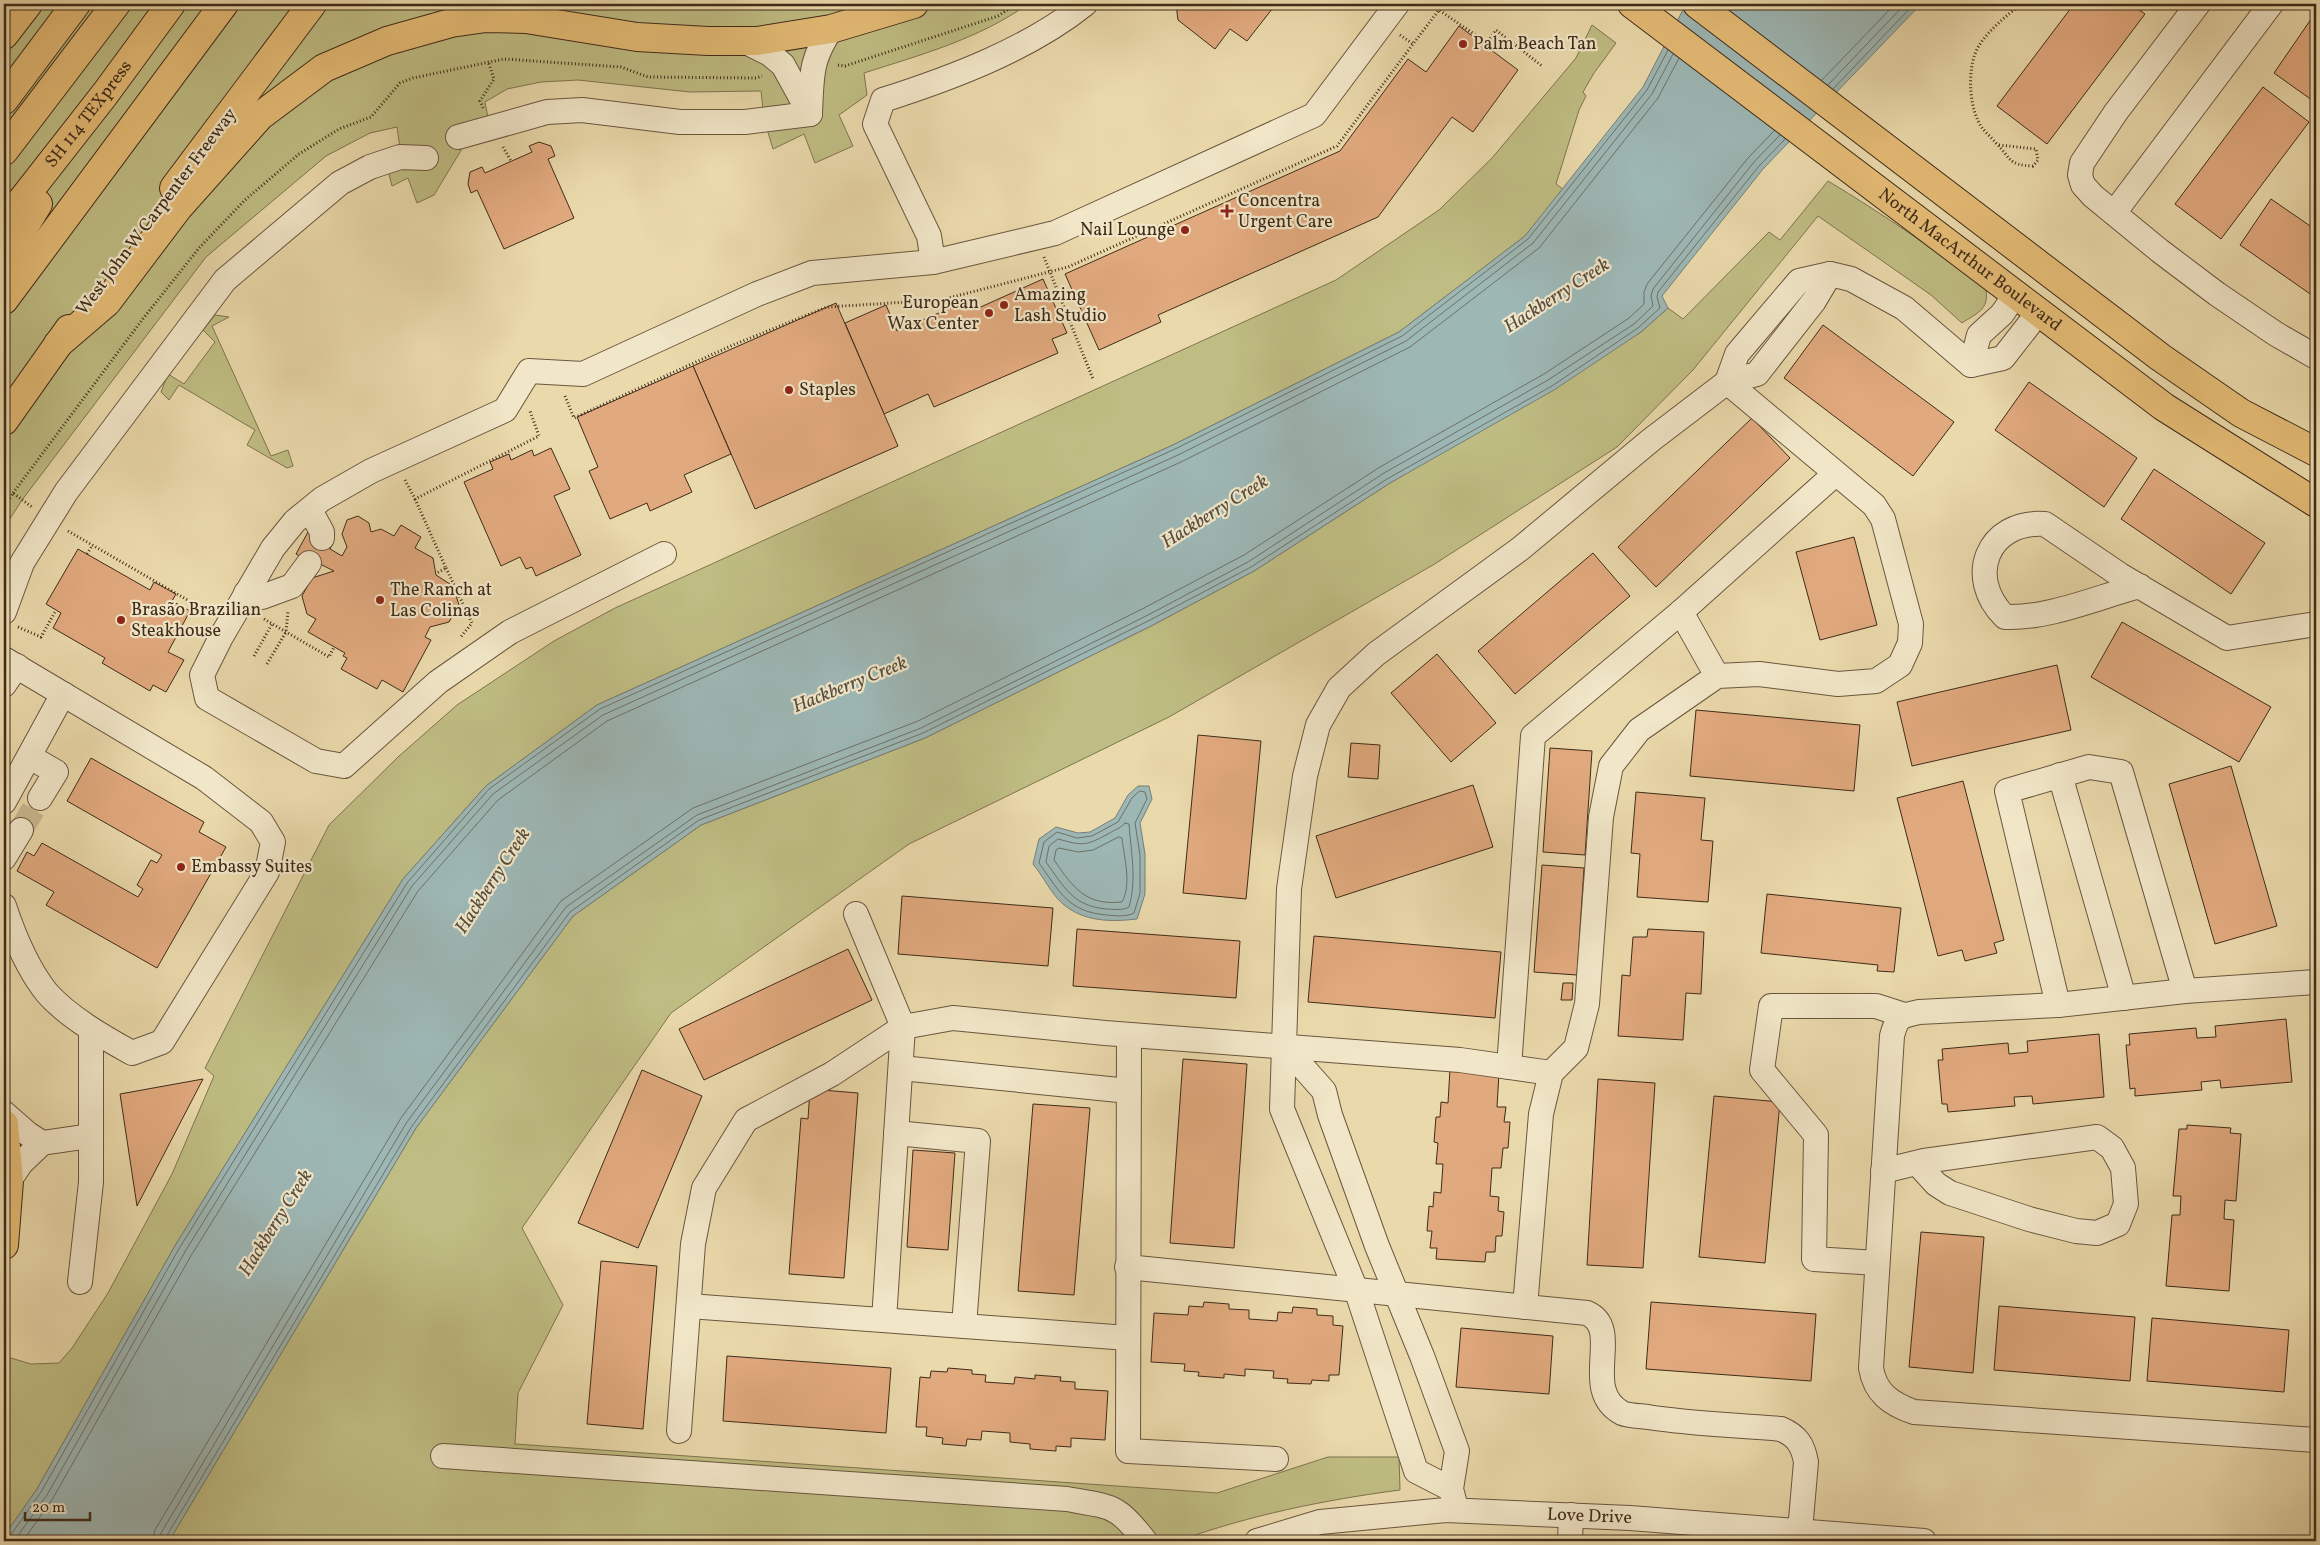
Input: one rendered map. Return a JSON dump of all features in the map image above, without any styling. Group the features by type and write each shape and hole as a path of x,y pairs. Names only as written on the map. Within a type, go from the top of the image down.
{"main road":[{"path":"4,35 28,4"},
{"path":"4,100 76,4"},
{"path":"4,151 116,4"},
{"name":"SH 114 TEXpress","path":"4,223 105,94 171,4"},
{"path":"4,300 224,4"},
{"name":"West John W Carpenter Freeway","path":"7,421 58,344 312,4"},
{"path":"58,344 107,302 178,208 260,116 324,68 387,41 450,23 486,18 526,19 636,37 757,41 831,29 914,4"},
{"name":"North MacArthur Boulevard","path":"1632,4 2164,407 2316,503"},
{"path":"1697,4 2160,357 2241,412 2316,452"},
{"path":"4,260 105,94"},
{"path":"4,1124 9,1181 4,1245"}],"street":[{"path":"933,262 929,236 876,124 883,100 983,64 1031,39 1085,4"},
{"path":"2198,4 2116,112 2082,163 2080,175 2083,185 2114,213 2218,294 2276,334 2316,357"},
{"path":"2114,213 2271,4"},
{"path":"664,554 510,632 438,682 344,766 316,761 207,698 202,675 246,593 274,548 295,521 322,500 371,471 505,410 529,371 583,374 757,294 812,273 933,262 1055,233 1314,114 1391,13"},
{"path":"810,114 814,61 821,44 831,29"},
{"path":"744,41 770,54 782,65 810,114"},
{"path":"458,138 547,112 582,110 680,122 745,122 810,114"},
{"path":"7,618 22,563 48,519 72,484 225,280 340,183 370,167 400,157 426,158"},
{"path":"1454,1500 1416,1471 1356,1290 1282,1109 1289,889 1304,776 1318,725 1339,688 1376,654 1520,549 1651,440 1727,382 1758,374 1814,301 1830,274 1852,279 1904,308 1971,365"},
{"path":"1971,365 1979,335 2002,314 2015,295"},
{"path":"1971,365 2002,358 2038,312"},
{"path":"1525,1306 1541,1114 1551,1073 1576,1048 1587,1004 1601,817 1611,766 1640,730 1717,676 1759,674 1838,684 1876,681 1900,665 1910,643 1911,624 1883,519 1874,505 1727,382"},
{"path":"1509,1067 1532,736 1681,612 1835,474"},
{"path":"310,510 322,532 322,538"},
{"path":"2140,586 2048,613 2019,618 2005,617 1993,605 1987,590 1984,570 1988,552 1999,536 2018,526 2031,523 2046,524 2120,575 2140,586 2227,638 2316,624"},
{"path":"246,593 262,597 292,586 309,563"},
{"path":"1681,612 1717,676"},
{"path":"4,906 25,959 48,993 91,1030 132,1053 162,1042 267,872 273,842 261,822 204,778 63,694 8,670"},
{"path":"4,802 63,694"},
{"path":"30,757 56,772 40,798"},
{"path":"2058,1005 2007,790 2089,767 2120,772 2185,992"},
{"path":"2060,775 2124,998"},
{"path":"4,858 20,830"},
{"path":"856,914 903,1027 884,1320"},
{"path":"2316,982 2185,992 2058,1005 1919,1012 1904,1015 1896,1021 1892,1036 1871,1368 1873,1382 1886,1398 1914,1412 2316,1440"},
{"path":"1877,1263 1814,1259 1816,1135 1762,1070 1771,1006 1876,1006 1904,1015"},
{"path":"679,1431 693,1244 704,1188 746,1120 832,1074 903,1027 953,1018 1129,1035 1460,1060 1551,1073"},
{"path":"80,1282 91,1182 91,1030"},
{"path":"1129,1035 1128,1451 1276,1459"},
{"path":"1285,1047 1324,1091 1330,1115 1373,1237 1397,1294 1457,1451 1454,1500"},
{"path":"901,1068 1129,1091"},
{"path":"4,1113 28,1134 42,1143"},
{"path":"896,1133 978,1141 964,1326"},
{"path":"9,1181 21,1163 42,1143 90,1136"},
{"path":"1883,1171 1917,1163 2097,1137 2112,1148 2123,1168 2126,1204 2118,1224 2097,1233 2076,1231 2029,1219 1950,1193 1936,1184 1917,1163"},
{"path":"1127,1267 1587,1313 1596,1317 1602,1325 1601,1383 1604,1394 1611,1404 1623,1414 1668,1420 1782,1429 1793,1434 1804,1451 1806,1462 1800,1531"},
{"path":"689,1306 1128,1338"},
{"path":"443,1456 1067,1500 1105,1506 1119,1512 1128,1519 1145,1541"},
{"name":"Love Drive","path":"1257,1541 1326,1531 1454,1500 1571,1515 1630,1518 1765,1535 1800,1531 1924,1541"},
{"path":"1570,1541 1571,1515"}],"path":[{"path":"814,61 845,66 998,16 1016,4"},
{"path":"1999,145 2036,149 2038,160 2033,166 2021,166 2006,158 1999,145 1982,128 1970,95 1972,59 1979,44 2002,19 2022,4"},
{"path":"564,393 574,418 733,346 827,307 941,300 1068,267 1337,146 1439,10 1487,44 1496,30 1542,66"},
{"path":"1391,13 1414,44"},
{"path":"4,507 142,320 199,248 245,200 299,154 339,129 371,117 400,83 413,78 504,59 621,67 648,77 709,79 756,78 773,72 782,65"},
{"path":"1038,237 1048,272 1093,379"},
{"path":"415,499 539,436 528,406"},
{"path":"396,482 404,478 472,623 460,638"},
{"path":"13,493 48,519 92,546 228,624"},
{"path":"87,554 92,546"},
{"path":"437,573 446,568"},
{"path":"268,664 286,632 289,619 288,605"},
{"path":"7,618 41,637 56,610"},
{"path":"260,616 329,657 334,647"},
{"path":"254,656 272,624"}],"shaded area":[{"path":"4,4 1028,4 990,27 949,45 864,73 867,95 839,115 853,146 815,163 804,134 773,149 764,119 761,91 690,92 578,80 541,82 507,89 485,102 488,118 471,134 434,195 417,203 408,178 392,186 389,174 394,170 400,153 397,127 370,133 326,156 206,257 22,500 4,528"},
{"path":"1592,25 1616,43 1583,92 1586,96 1579,110 1556,184 1563,189 1525,236 1399,332 1173,445 597,705 486,786 403,879 176,1244 37,1489 4,1536 4,1356 31,1364 59,1363 72,1348 108,1293 172,1174 214,1076 205,1068 329,825 398,757 457,705 554,641 615,608 1336,280 1439,210 1492,158 1576,58"},
{"path":"1828,181 1909,233 1986,290 1984,307 1962,323 1931,295 1818,216 1693,370 1617,447 1433,565 1169,717 909,844 671,1013 522,1228 563,1305 518,1393 515,1444 1217,1493 1328,1457 1399,1457 1400,1490 1343,1499 1260,1516 1178,1541 169,1541 416,1128 573,916 701,825 925,738 1153,625 1254,571 1390,483 1641,332 1668,308 1683,319 1769,232 1780,240"},
{"path":"215,315 229,317 212,326 271,456 288,450 293,466 287,468 247,445 255,430 179,385 169,400 161,392 168,374 184,384 215,342 203,330"}],"water":[{"name":"Hackberry Creek","path":"1686,4 1921,4 1763,169 1662,296 1668,308 1641,332 1554,390 1390,483 1254,571 1153,625 925,738 701,825 573,916 416,1128 169,1541 4,1541 4,1536 37,1489 176,1244 403,879 486,786 597,705 1173,445 1399,332 1525,236 1643,87"},
{"path":"1138,786 1149,786 1152,799 1140,823 1145,854 1145,894 1137,919 1098,919 1071,910 1051,891 1033,864 1039,839 1056,827 1078,833 1090,832 1115,818 1128,795"}],"building":[{"path":"1176,4 1276,4 1247,41 1230,29 1215,49 1178,20"},
{"path":"2074,4 2131,4 2145,14 2047,144 1997,106"},
{"path":"2316,12 2316,103 2274,73"},
{"path":"1459,26 1518,70 1473,132 1452,117 1378,217 1158,315 1161,322 1099,350 1065,274 1340,151 1408,59 1426,72"},
{"path":"2263,87 2309,122 2221,239 2175,204"},
{"path":"539,142 551,146 555,156 548,159 574,218 504,249 477,190 471,193 468,184 470,172 482,167 485,173 532,152 529,146"},
{"path":"2271,199 2316,230 2316,298 2240,245"},
{"path":"1043,279 1067,333 1052,339 1058,353 934,407 928,394 884,414 845,323 886,305 897,331 969,300 974,310"},
{"name":"Staples","path":"836,303 898,446 755,509 693,366"},
{"path":"1823,325 1954,422 1913,476 1784,378"},
{"path":"693,366 731,454 684,475 692,492 650,511 647,503 610,519 589,471 598,467 577,417"},
{"path":"2029,382 2137,458 2104,507 1995,430"},
{"path":"1752,418 1790,458 1656,587 1618,547"},
{"path":"551,448 570,489 554,496 581,555 536,576 532,567 526,569 520,557 501,566 464,482 493,469 490,462 509,454 511,460 532,450 534,456"},
{"path":"2154,469 2265,543 2231,594 2121,519"},
{"name":"The Ranch at Las Colinas","path":"358,516 369,523 371,532 381,529 394,536 401,525 421,537 415,548 433,558 436,575 453,586 459,605 449,622 430,627 425,637 431,640 403,692 382,680 377,689 341,669 347,658 343,656 345,653 308,632 316,619 307,614 302,596 312,578 334,571 320,564 319,567 296,554 308,532 332,545 330,549 342,556 347,547 342,534 347,520"},
{"path":"1854,537 1877,625 1820,640 1796,552"},
{"name":"Brasão Brazilian Steakhouse","path":"78,549 150,590 154,582 176,594 172,601 190,611 168,652 184,660 166,692 153,685 150,691 102,663 105,658 53,628 61,613 46,604"},
{"path":"1593,553 1630,596 1515,694 1478,651"},
{"path":"2122,622 2271,707 2239,762 2091,677"},
{"path":"1437,654 1496,723 1451,762 1391,693"},
{"path":"2057,665 2071,730 1912,766 1897,702"},
{"path":"1696,710 1860,725 1854,791 1690,776"},
{"path":"1198,735 1261,741 1246,899 1183,893"},
{"path":"1351,743 1380,745 1378,779 1348,777"},
{"path":"1550,748 1592,751 1585,855 1543,852"},
{"name":"Embassy Suites","path":"91,758 204,822 199,832 226,847 157,968 46,905 54,892 17,871 27,852 34,856 42,843 138,897 143,889 137,885 151,860 157,863 162,855 67,801"},
{"path":"2231,766 2277,926 2215,944 2169,784"},
{"path":"1963,781 2004,940 1994,943 1997,953 1965,961 1962,950 1938,956 1897,798"},
{"path":"1473,785 1493,847 1336,898 1316,836"},
{"path":"1636,792 1705,798 1701,840 1713,841 1708,902 1637,897 1640,854 1631,853"},
{"path":"1542,865 1584,868 1577,975 1534,972"},
{"path":"1767,894 1901,908 1894,972 1877,971 1878,965 1761,953"},
{"path":"902,896 1053,908 1048,966 898,954"},
{"path":"1077,929 1240,941 1236,998 1073,986"},
{"path":"1648,929 1704,932 1701,994 1686,993 1683,1040 1618,1036 1622,975 1630,976 1633,937 1647,937"},
{"path":"1314,936 1501,952 1495,1018 1308,1002"},
{"path":"848,949 872,1000 704,1080 679,1029"},
{"path":"1563,983 1573,983 1572,1000 1561,1000"},
{"path":"2286,1019 2292,1082 2221,1088 2220,1080 2201,1082 2202,1090 2135,1096 2135,1088 2130,1089 2126,1045 2130,1045 2129,1034 2196,1028 2197,1038 2216,1037 2215,1026"},
{"path":"2099,1034 2104,1097 2033,1104 2032,1096 2014,1097 2015,1106 1948,1112 1947,1104 1942,1104 1938,1060 1943,1060 1942,1049 2008,1043 2009,1054 2028,1052 2027,1041"},
{"path":"1183,1059 1247,1064 1234,1248 1170,1243"},
{"path":"1450,1069 1499,1073 1497,1107 1506,1107 1504,1122 1510,1122 1508,1148 1503,1148 1501,1168 1492,1168 1490,1196 1499,1197 1498,1211 1504,1212 1502,1236 1496,1236 1495,1252 1486,1252 1485,1262 1436,1259 1437,1248 1430,1248 1432,1231 1427,1231 1429,1206 1433,1207 1434,1192 1441,1193 1443,1164 1436,1164 1438,1143 1434,1142 1436,1117 1440,1117 1441,1102 1448,1103"},
{"path":"642,1070 702,1096 638,1248 578,1223"},
{"path":"203,1079 137,1206 120,1094"},
{"path":"1598,1079 1655,1083 1643,1268 1587,1265"},
{"path":"810,1089 858,1093 844,1278 789,1274 801,1118 808,1119"},
{"path":"1714,1096 1780,1102 1765,1263 1699,1257"},
{"path":"1033,1104 1090,1108 1074,1295 1018,1291"},
{"path":"2187,1125 2231,1128 2230,1133 2241,1134 2236,1201 2225,1200 2224,1219 2234,1220 2229,1291 2166,1286 2172,1215 2180,1215 2181,1196 2173,1196 2179,1129 2187,1129"},
{"path":"913,1150 955,1153 948,1250 907,1247"},
{"path":"1921,1232 1984,1237 1973,1373 1909,1367"},
{"path":"601,1261 657,1266 643,1429 587,1424"},
{"path":"1204,1302 1229,1304 1229,1309 1249,1310 1249,1319 1277,1321 1278,1312 1292,1313 1293,1307 1317,1309 1317,1315 1333,1316 1333,1325 1343,1326 1339,1375 1329,1375 1329,1381 1312,1380 1311,1384 1287,1383 1288,1379 1273,1378 1274,1371 1245,1369 1245,1376 1224,1374 1224,1378 1198,1376 1199,1372 1184,1371 1185,1364 1151,1362 1154,1313 1188,1315 1189,1306 1203,1307"},
{"path":"1651,1302 1816,1314 1811,1381 1646,1369"},
{"path":"1999,1306 2135,1317 2130,1381 1994,1370"},
{"path":"2152,1318 2289,1330 2284,1392 2147,1381"},
{"path":"1461,1328 1553,1336 1549,1394 1456,1387"},
{"path":"727,1356 891,1368 886,1433 723,1421"},
{"path":"948,1368 972,1370 972,1374 986,1375 985,1382 1014,1384 1015,1377 1035,1379 1035,1375 1061,1377 1060,1381 1075,1382 1075,1389 1108,1391 1105,1440 1071,1438 1071,1447 1056,1446 1056,1451 1030,1449 1030,1444 1010,1442 1010,1433 982,1431 981,1440 967,1439 966,1446 942,1444 943,1438 926,1436 927,1427 916,1427 920,1377 930,1378 931,1371 947,1372"}],"tunnel":[{"path":"21,830 40,798"}],"place":[{"name":"Palm Beach Tan","path":"1463,44"},
{"name":"Concentra Urgent Care","path":"1227,211"},
{"name":"Nail Lounge","path":"1185,230"},
{"name":"Amazing Lash Studio","path":"1004,305"},
{"name":"European Wax Center","path":"989,313"},
{"name":"Staples","path":"789,390"},
{"name":"The Ranch at Las Colinas","path":"380,600"},
{"name":"Brasão Brazilian Steakhouse","path":"121,620"},
{"name":"Embassy Suites","path":"181,867"}]}
